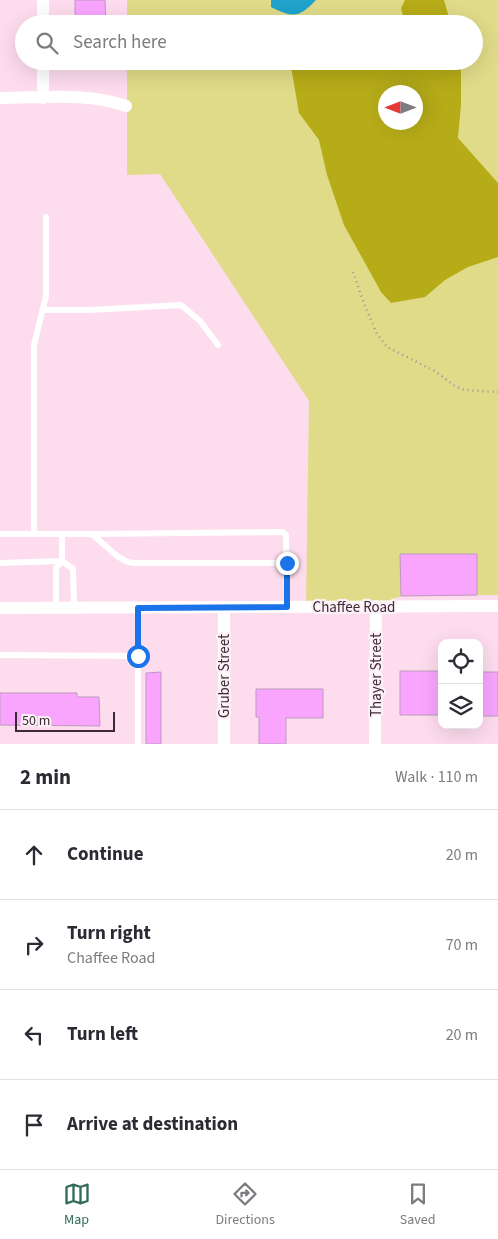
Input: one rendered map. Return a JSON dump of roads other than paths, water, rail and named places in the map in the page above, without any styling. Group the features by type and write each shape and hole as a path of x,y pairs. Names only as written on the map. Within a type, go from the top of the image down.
{"street":[{"path":"43,0 43,15"},
{"path":"43,70 43,98"},
{"path":"0,98 86,97 109,100 126,106"},
{"name":"Thayer Street","path":"375,744 376,606"},
{"name":"Chaffee Road","path":"0,608 498,606"},
{"name":"Gruber Street","path":"224,607 224,744"}],"lane":[{"path":"34,534 34,345 46,296 46,216"},
{"path":"44,310 90,310 181,305 200,321 218,345"},
{"path":"0,534 283,532 286,535 287,607"},
{"path":"56,608 56,568 62,561 62,534"},
{"path":"91,534 114,553 133,564 287,563"},
{"path":"0,563 62,561 73,569 74,608"},
{"path":"138,608 138,744"},
{"path":"0,655 138,656"}],"water":[{"path":"271,0 316,0 300,13 290,14 271,7"}]}
